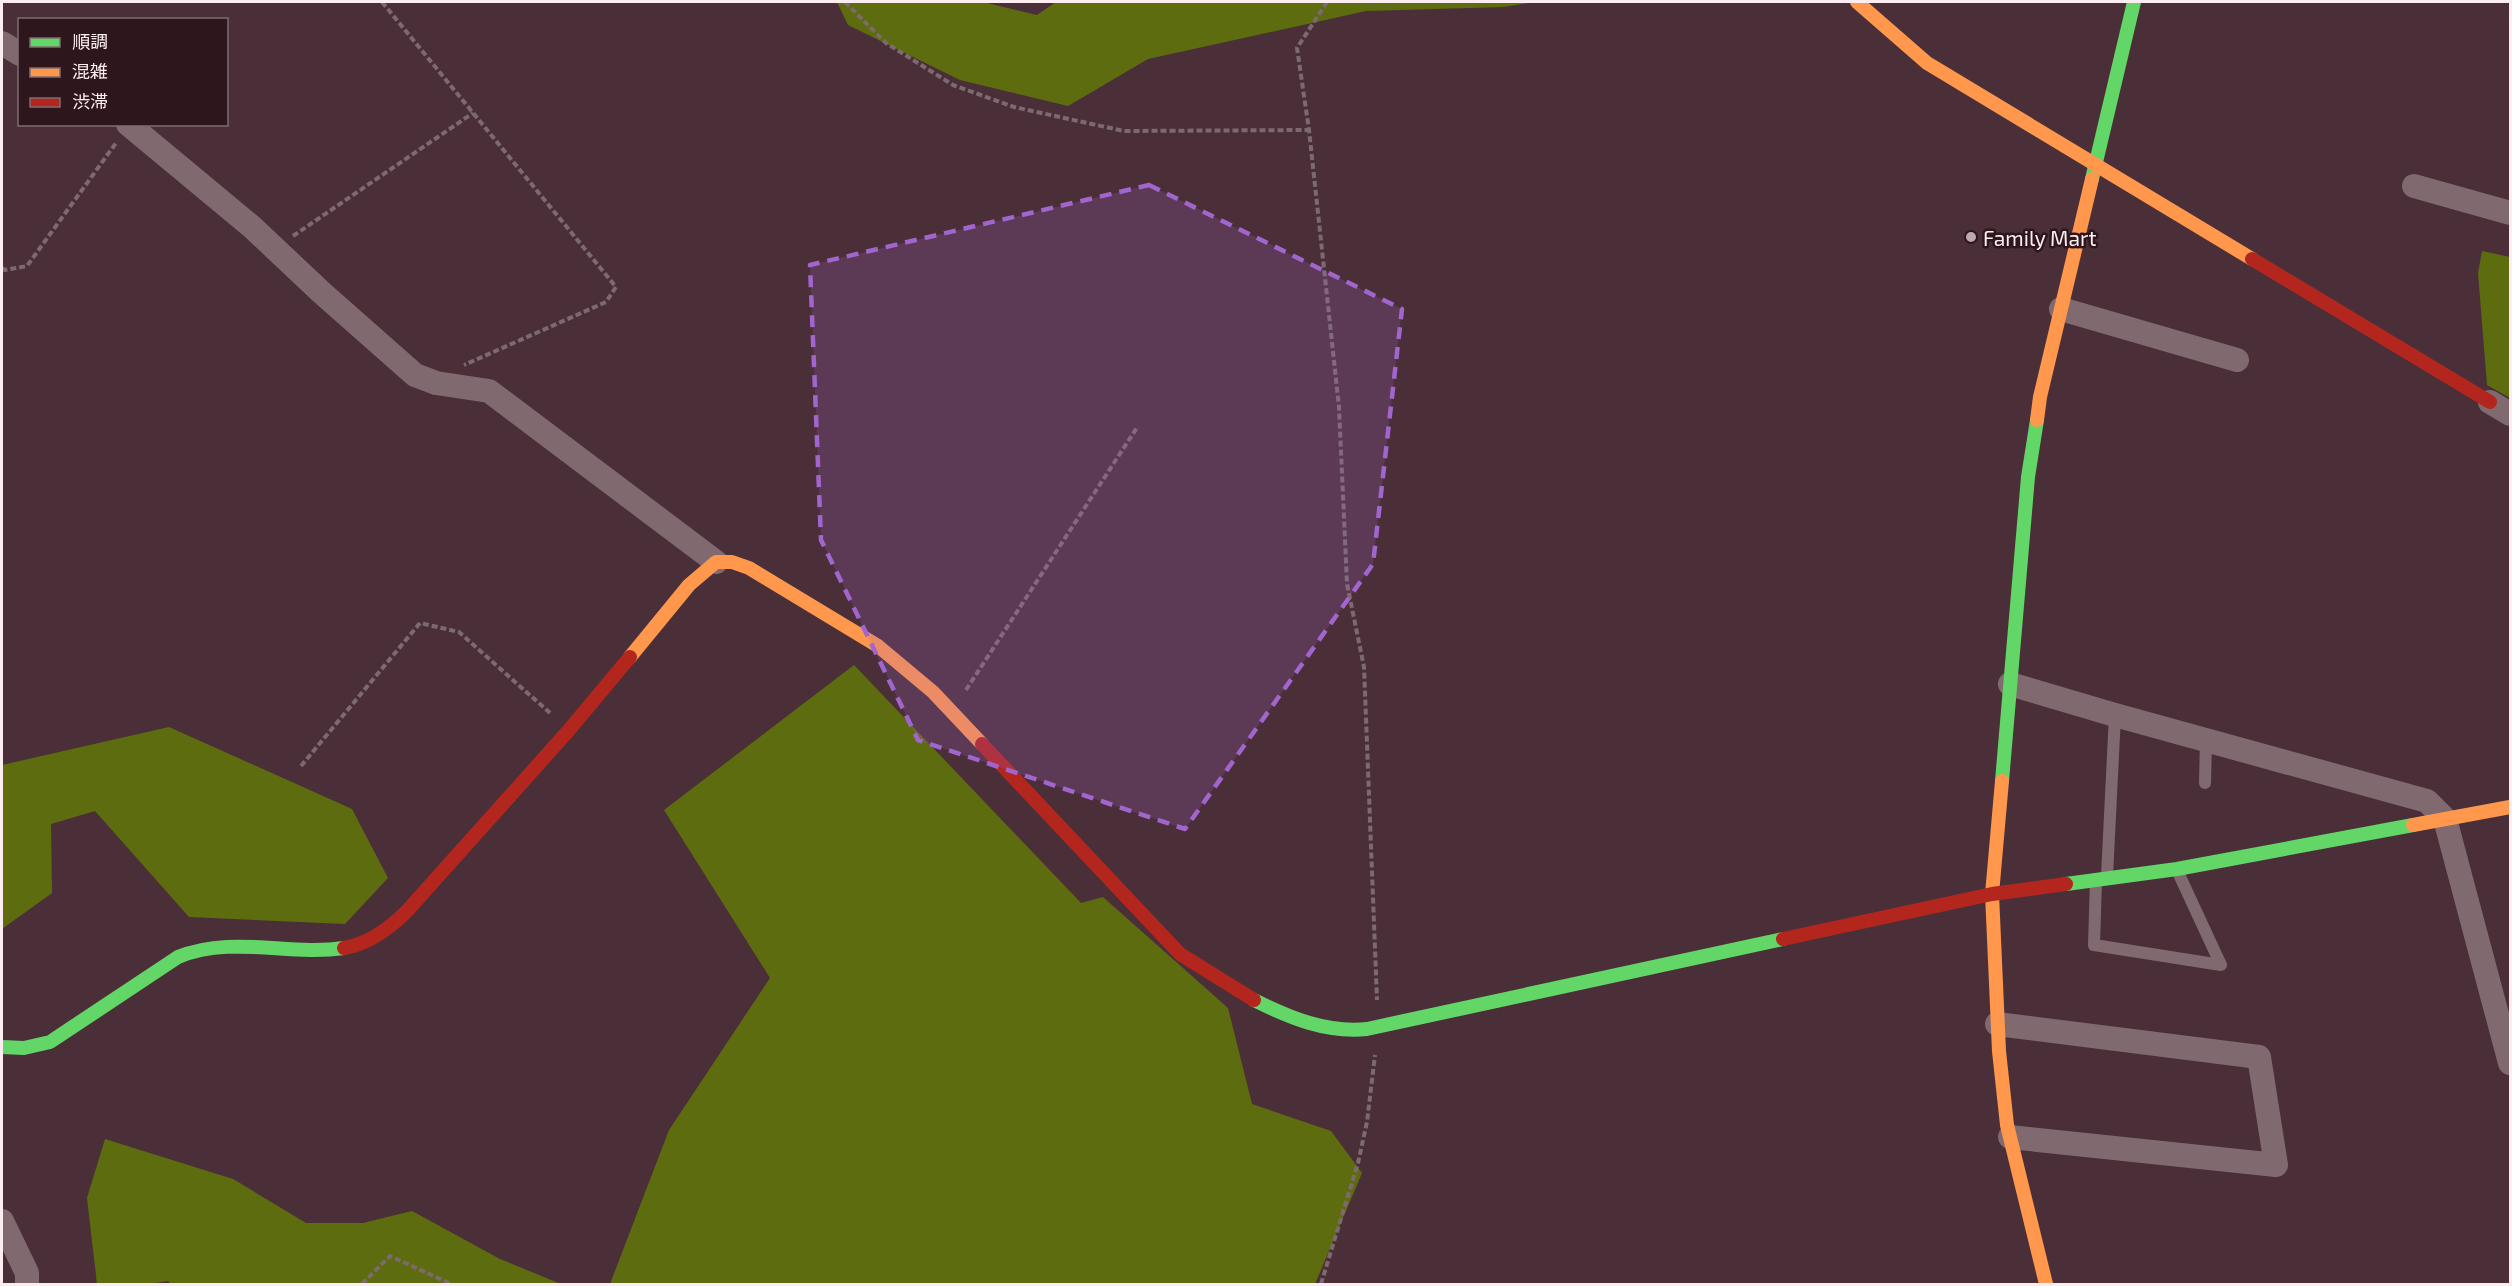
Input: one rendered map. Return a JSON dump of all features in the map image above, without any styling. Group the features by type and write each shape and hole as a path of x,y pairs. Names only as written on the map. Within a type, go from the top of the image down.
{"street":[{"path":"1857,2 1927,63 2500,408"},
{"path":"2046,1284 2007,1125 1997,1024 1992,894 2028,477 2040,397 2134,2"},
{"path":"2,43 18,53"},
{"path":"129,126 252,227 415,375 436,383 489,391 717,562 732,562 749,568 878,646 952,711 1180,954 1244,994 1305,1021 1331,1029 1358,1030 1378,1027 1992,894 2176,869 2511,807"},
{"path":"2414,186 2511,213"},
{"path":"2061,309 2237,360"},
{"path":"2,1047 24,1048 50,1042 178,957 195,950 236,945 313,951 341,948 367,941 387,930 407,912 568,730 688,585 717,562"},
{"path":"2010,684 2427,801 2445,819 2511,1063"},
{"path":"1997,1024 2259,1057 2277,1165 2010,1137"},
{"path":"2,1221 27,1273 27,1284"}],"lane":[{"path":"2115,715 2102,878 2094,945 2222,964 2176,869"},
{"path":"2205,783 2206,740"}],"path":[{"path":"382,2 616,287 606,302 465,364 450,385"},
{"path":"845,2 886,44 953,85 1014,107 1124,131 1309,130"},
{"path":"1321,1284 1358,1163 1367,1122 1378,1027 1364,667 1347,584 1339,407 1309,130 1297,48 1327,2"},
{"path":"275,249 473,113"},
{"path":"2,268 5,270 27,266 127,126"},
{"path":"952,711 1138,426"},
{"path":"301,766 420,623 459,632 568,730"},
{"path":"362,1284 390,1256 451,1284"}],"highlighted area":[{"path":"1149,185 1402,309 1373,564 1185,829 918,740 821,540 810,265"}],"green space":[{"path":"837,2 983,2 1037,15 1056,2 1535,2 1503,7 1366,11 1148,59 1068,106 960,80 848,25"},
{"path":"2482,251 2510,257 2510,398 2487,385 2478,273"},
{"path":"854,665 1081,903 1103,897 1228,1008 1252,1104 1331,1131 1362,1173 1315,1284 610,1284 669,1130 770,978 664,810"},
{"path":"169,727 352,809 388,878 345,924 189,917 95,811 51,824 52,893 2,929 2,765"},
{"path":"105,1139 233,1179 306,1223 363,1223 412,1211 500,1259 561,1284 171,1284 168,1281 149,1284 97,1284 87,1198"}],"traffic: fast":[{"path":"2092,179 2134,2"},
{"path":"2002,781 2028,477 2037,420"},
{"path":"2066,884 2177,869 2413,825"},
{"path":"1254,1000 1309,1023 1337,1029 1367,1029 1783,939"},
{"path":"2,1047 24,1048 50,1042 178,957 198,951 219,947 302,950 344,948"}],"traffic: slow":[{"path":"1857,2 1927,63 2252,259"},
{"path":"2037,420 2040,397 2092,179"},
{"path":"630,657 689,585 716,562 732,562 749,568 878,646 933,692 982,744"},
{"path":"2002,781 1992,894 1999,1051 2007,1125 2046,1284"},
{"path":"2413,825 2510,807"}],"traffic: jam":[{"path":"2252,259 2490,402"},
{"path":"344,948 378,935 407,911 569,730 630,657"},
{"path":"982,744 1180,954 1254,1000"},
{"path":"1783,939 1992,894 2066,884"}],"place":[{"name":"Family Mart","path":"1971,237"}]}
